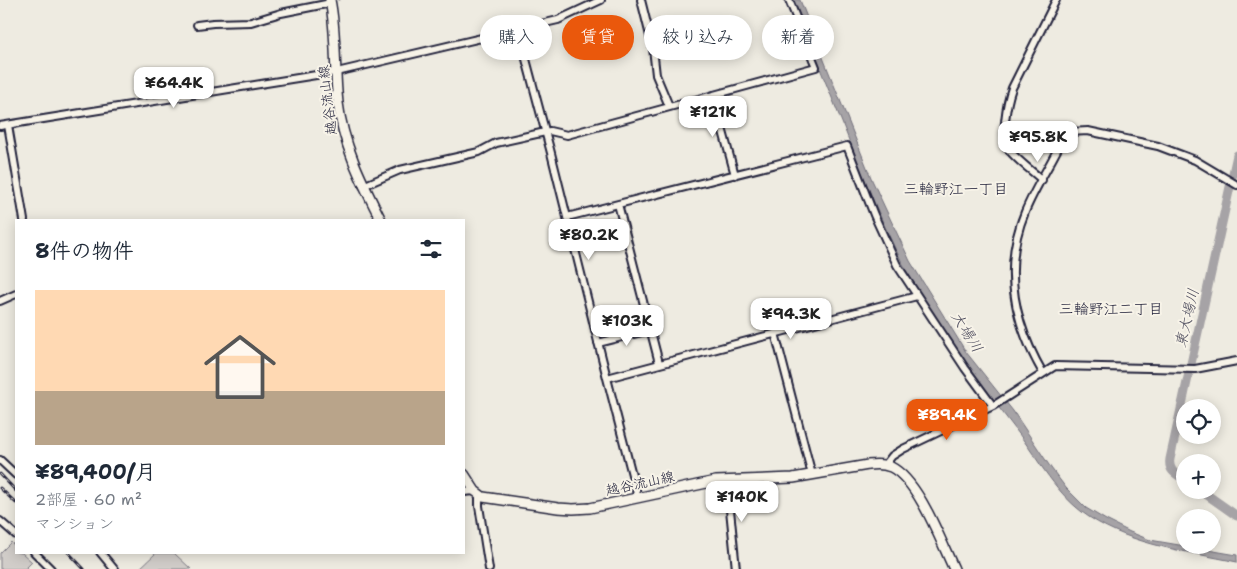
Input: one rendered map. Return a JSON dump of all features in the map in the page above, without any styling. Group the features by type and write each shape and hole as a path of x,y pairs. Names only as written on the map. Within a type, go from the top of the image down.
{"main road":[{"name":"越谷流山線","path":"331,1 335,32 338,100 345,138 363,186 380,219"},
{"name":"越谷流山線","path":"477,493 573,509 590,508 727,480 782,478 812,475 868,465 885,465"},
{"path":"885,465 896,470 916,492 954,569"},
{"path":"465,475 477,493"}],"street":[{"path":"552,21 601,0"},
{"path":"641,0 653,48 656,75 669,106"},
{"path":"363,186 400,170 480,152 496,143 545,132 567,135 664,110 669,106 712,94 816,68 789,0"},
{"path":"1042,180 1008,149 1006,140 1007,101 1056,0"},
{"path":"197,25 251,22 331,1"},
{"path":"0,126 336,72 480,38"},
{"path":"526,60 638,498"},
{"path":"712,94 734,175"},
{"path":"8,125 24,219"},
{"path":"1043,373 1024,336 1012,282 1015,244 1026,210 1065,134 1082,130 1158,146 1195,160 1233,183"},
{"path":"567,217 847,146 874,215 897,265 965,368 994,406"},
{"path":"618,204 659,363"},
{"path":"0,301 15,294"},
{"path":"607,378 917,296"},
{"path":"598,343 650,330"},
{"path":"775,333 812,475"},
{"path":"885,465 892,456 903,449 994,406 1055,366 1189,368 1212,367 1237,361"},
{"path":"0,460 15,474"},
{"path":"727,480 736,569"},
{"path":"465,492 477,493 489,569"},
{"path":"2,524 15,534"},
{"path":"36,554 52,569"},
{"path":"102,554 114,569"}],"shaded area":[{"path":"792,0 800,0 806,15 798,15"},
{"path":"816,60 824,60 872,180 910,261 966,352 1013,411 1051,468 1066,488 1086,508 1130,532 1150,540 1176,544 1176,550 1142,541 1106,527 1077,508 1057,488 977,379 928,308 895,249"},
{"path":"11,542 15,546 15,554 23,554 32,562 25,569 0,569 0,553"},
{"path":"1221,552 1237,555 1237,562 1196,554 1221,554"},
{"path":"155,554 175,554 191,569 139,569"}],"waterway":[{"path":"268,14 323,0"},
{"path":"239,19 255,18"},
{"name":"東大場川","path":"1176,474 1171,469 1170,459 1237,155"},
{"name":"東大場川","path":"1213,499 1237,516"}],"railway":[{"path":"0,474 15,490"},
{"path":"0,488 15,502"},
{"path":"70,554 84,569"}],"district":[{"name":"三輪野江一丁目","path":"956,189"},
{"name":"三輪野江二丁目","path":"1111,309"}],"water label":[{"name":"大場川","path":"967,332"}]}
